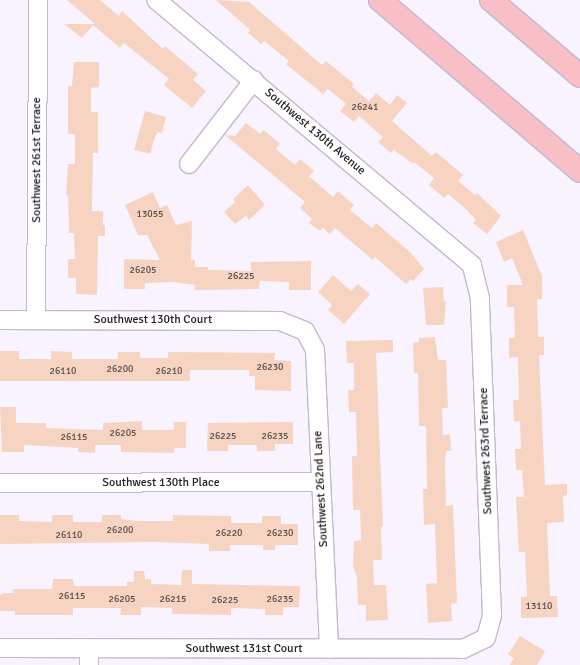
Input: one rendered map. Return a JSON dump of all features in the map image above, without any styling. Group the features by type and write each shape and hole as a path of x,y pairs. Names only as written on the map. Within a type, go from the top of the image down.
{"highway":[{"path":"380,0 580,171"},
{"path":"491,0 580,76"}],"street":[{"name":"Southwest 261st Terrace","path":"36,320 38,0"},
{"name":"Southwest 130th Avenue","path":"156,0 254,80 472,265"},
{"path":"189,164 254,80"},
{"name":"Southwest 263rd Terrace","path":"472,265 480,298 492,616 486,638"},
{"name":"Southwest 130th Court","path":"0,320 280,321 304,331"},
{"name":"Southwest 262nd Lane","path":"304,331 315,350 329,650"},
{"name":"Southwest 130th Place","path":"0,483 321,482"},
{"name":"Southwest 131st Court","path":"0,648 89,657 329,650 463,649 486,638"}],"building":[{"path":"67,0 100,0 119,16 122,11 163,49 165,46 198,74 193,80 206,91 192,108 164,85 169,79 124,43 120,48 93,25 82,38 64,24 95,24"},
{"path":"216,0 249,2 322,65 326,61 354,84 352,87 369,101 376,93 390,105 397,95 407,103 392,121 432,156 436,152 463,175 458,181 475,195 477,193 501,216 487,234 473,223 476,220 468,211 448,194 444,198 429,185 434,178 414,162 413,164 394,150 391,153 378,142 383,137 359,116 354,122 340,111 346,104 328,89 323,94 286,64 289,61 264,41 261,44 248,33 250,30"},
{"path":"74,62 99,62 99,87 91,88 91,112 98,112 98,153 93,153 92,211 103,211 103,225 105,225 105,236 98,236 97,295 76,294 76,278 68,278 68,259 75,259 74,233 69,233 68,195 66,195 68,164 75,164 75,134 68,134 68,86 72,86"},
{"path":"145,111 166,117 162,133 158,132 155,137 150,154 134,150"},
{"path":"246,123 260,134 264,130 280,144 276,149 295,165 300,159 314,171 309,176 333,197 338,191 354,205 350,210 372,228 376,223 411,253 424,269 413,281 411,279 406,284 375,257 373,260 335,228 330,234 323,228 320,231 309,223 312,219 300,208 305,202 225,135 235,136"},
{"path":"248,185 265,205 249,220 246,216 235,224 224,212 235,202 233,199"},
{"path":"153,192 160,208 167,205 176,225 192,221 191,260 195,260 195,267 208,267 208,270 251,271 251,262 311,261 311,290 289,290 289,282 260,281 259,289 195,290 195,285 172,282 145,283 145,289 124,289 124,259 160,260 147,235 138,235 125,205"},
{"path":"523,230 542,276 542,299 537,300 538,337 544,337 544,355 539,355 545,485 567,484 567,495 563,496 564,522 547,523 550,596 557,596 558,617 521,618 521,597 527,597 525,552 519,552 516,497 524,497 522,470 516,470 515,449 521,449 520,421 514,422 513,400 519,400 518,357 509,358 509,338 515,338 514,307 507,307 507,285 523,285 512,258 504,262 496,242"},
{"path":"333,275 351,291 358,284 370,294 344,324 328,310 332,305 318,292"},
{"path":"443,287 444,301 446,301 444,325 426,325 423,288"},
{"path":"435,337 438,360 446,360 448,408 442,408 443,435 450,434 451,451 446,451 446,506 453,505 457,603 451,604 452,621 428,623 426,584 437,583 435,524 424,525 423,489 427,489 426,426 419,426 418,373 414,373 413,343 419,342 419,338"},
{"path":"393,340 393,352 376,353 383,527 381,527 382,560 373,560 374,585 386,585 388,620 366,621 366,605 358,605 357,578 353,565 354,541 361,540 360,510 353,510 352,456 357,456 356,412 349,412 348,390 354,390 354,363 347,363 346,341"},
{"path":"0,351 19,351 19,359 51,359 51,351 72,352 72,359 118,359 118,352 140,352 140,358 168,358 168,352 275,353 274,360 291,361 291,391 255,390 255,376 249,376 249,370 190,370 190,381 0,381"},
{"path":"0,407 16,407 16,423 46,423 46,428 103,430 103,423 142,421 142,430 174,430 174,422 186,422 186,448 174,448 174,453 121,452 121,445 95,445 95,453 78,452 78,448 24,445 24,452 2,452"},
{"path":"293,422 293,444 275,444 275,451 257,451 257,445 228,445 228,451 207,451 208,423"},
{"path":"0,515 19,515 19,521 52,522 52,515 73,515 73,522 102,522 102,515 121,515 121,519 139,521 173,521 173,515 231,516 231,523 262,523 262,516 281,516 281,524 298,524 298,545 275,545 275,550 263,550 263,545 230,545 230,551 209,551 209,544 155,542 0,544"},
{"path":"182,570 192,570 192,584 300,586 299,607 283,607 283,615 265,615 265,609 231,608 231,615 172,614 172,608 141,607 141,615 120,615 121,608 73,608 73,615 15,615 15,611 0,611 0,595 4,593 13,593 13,589 52,589 53,579 73,579 74,586 127,586 127,582 134,582 134,571 144,571 145,579 151,579 151,584 181,585"},
{"path":"520,636 545,651 537,665 510,665 514,658 508,654"}]}
